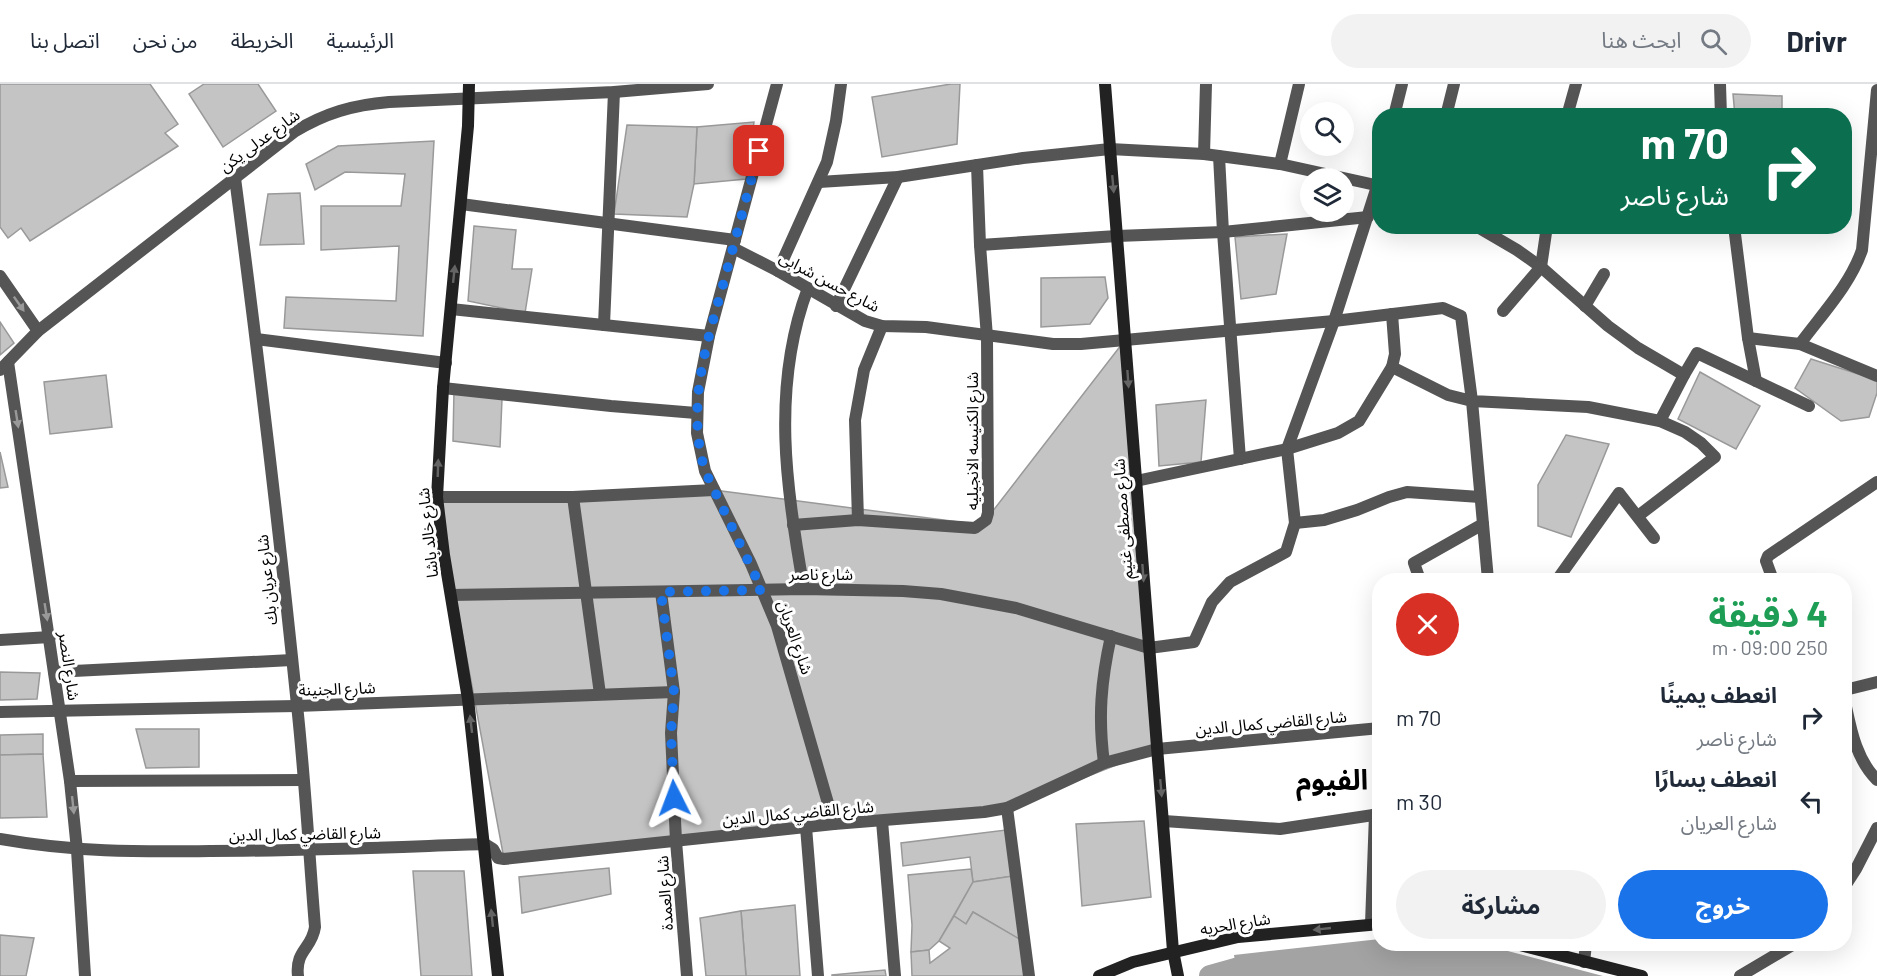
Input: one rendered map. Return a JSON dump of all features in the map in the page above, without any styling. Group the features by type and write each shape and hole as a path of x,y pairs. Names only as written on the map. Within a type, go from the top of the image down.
{"street":[{"name":"شارع خالد باشا","path":"469,84 461,204 443,388 438,497 468,699 498,976"},
{"name":"شارع عدلى يكن","path":"4,366 38,331 235,177 294,132 315,119 364,104 582,89 614,92 708,84"},
{"name":"شارع العريان","path":"777,84 709,336 696,413 700,452 714,490 762,590 787,658 834,824"},
{"path":"778,271 819,182 832,141 841,84"},
{"name":"شارع مصطفى غنيم","path":"1105,84 1173,951 1178,976"},
{"path":"1204,154 1206,84"},
{"path":"1280,164 1299,84"},
{"path":"1396,108 1402,84"},
{"path":"1448,108 1454,84"},
{"path":"1569,108 1576,84"},
{"path":"1720,84 1721,108"},
{"path":"1800,344 1849,279 1862,250 1877,90"},
{"path":"604,325 614,92"},
{"path":"819,182 898,177 1055,154 1110,149 1204,154 1280,164 1372,182"},
{"path":"1219,156 1222,232 1240,459"},
{"name":"شارع الكنيسه الانجيليه","path":"792,525 858,520 975,528 986,520 988,513 987,337 976,165"},
{"name":"شارع عريان بك","path":"235,177 256,339 297,706 315,927 312,939 298,958 298,976"},
{"path":"836,306 898,177"},
{"name":"شارع حسن شرابى","path":"461,204 610,224 734,244 865,321 882,326 926,327 1053,345 1334,321 1443,308 1461,316 1472,401"},
{"path":"1149,648 1194,642 1212,602 1230,582 1286,552 1295,523 1287,449 1334,321 1372,205"},
{"path":"980,246 1117,236 1222,232 1368,217"},
{"path":"1490,234 1541,267 1638,348 1684,375"},
{"path":"1503,311 1541,267 1546,234"},
{"path":"1735,234 1748,338 1756,381"},
{"path":"1585,306 1604,274"},
{"path":"0,276 38,331"},
{"path":"804,589 792,525 784,456 786,394 794,333 808,288"},
{"path":"451,309 709,336"},
{"path":"1136,481 1287,449 1338,433 1359,421 1392,367 1395,354 1392,314"},
{"path":"858,520 855,420 864,370 882,326"},
{"path":"1748,338 1800,344 1877,376"},
{"path":"256,339 446,363"},
{"path":"1660,420 1697,353 1809,406"},
{"name":"شارع النصر","path":"4,366 50,637 70,782 85,976"},
{"path":"1392,367 1448,395 1472,401 1588,407 1660,420 1685,432 1715,457 1638,516"},
{"path":"443,388 696,413"},
{"path":"1472,401 1487,573"},
{"path":"1771,573 1767,563 1768,556 1877,482"},
{"path":"438,497 573,497 714,490"},
{"path":"1295,523 1324,520 1407,492 1480,497"},
{"path":"1562,573 1619,493 1654,538"},
{"path":"573,497 600,694"},
{"path":"1418,573 1414,563 1483,524"},
{"name":"شارع ناصر","path":"451,595 804,589 903,591 941,594 1016,608 1149,648"},
{"name":"شارع العمدة","path":"661,592 674,692 671,734 676,841 687,976"},
{"path":"1104,763 1100,731 1100,700 1112,636"},
{"path":"0,640 50,637"},
{"path":"54,672 292,660"},
{"path":"1852,688 1877,682"},
{"name":"شارع الجنينة","path":"0,712 59,709 297,706 674,692"},
{"name":"شارع القاضي كمال الدين","path":"0,839 43,847 115,852 309,851 485,844 493,849 498,858 504,860 834,824 960,816 1007,808 1104,763 1157,749 1372,729"},
{"path":"1852,734 1854,743 1869,772 1877,780"},
{"path":"70,782 303,780"},
{"path":"1007,808 1029,976"},
{"path":"1164,821 1280,829 1372,815"},
{"path":"882,821 895,976"},
{"path":"806,827 818,976"},
{"path":"1852,875 1877,828"},
{"name":"شارع الحريه","path":"1099,976 1133,962 1238,937 1372,924"},
{"path":"1542,951 1642,976"},
{"path":"1584,962 1585,951"},
{"path":"1740,976 1782,951"}],"shaded area":[{"path":"1372,940 1372,951 1508,951 1603,976 1237,976 1234,955"}],"building":[{"path":"0,84 150,84 178,124 165,133 178,146 30,241 21,228 8,238 0,227"},
{"path":"204,84 258,84 276,111 223,147 189,94"},
{"path":"960,84 957,144 882,157 872,97"},
{"path":"1733,94 1782,96 1782,108 1734,108"},
{"path":"754,122 746,179 694,184 697,127"},
{"path":"627,125 697,127 694,184 687,217 614,214"},
{"path":"434,141 423,336 284,328 286,297 396,301 399,246 321,250 321,206 401,206 405,174 345,172 315,190 306,164 338,146"},
{"path":"300,193 304,244 260,245 268,194"},
{"path":"474,226 516,230 512,269 532,269 525,313 468,301"},
{"path":"1287,234 1276,294 1241,299 1235,237"},
{"path":"1105,277 1108,298 1090,324 1041,327 1041,278"},
{"path":"0,322 14,343 0,355"},
{"path":"1125,340 1157,749 1007,808 504,859 437,497 714,490 982,525"},
{"path":"1811,359 1877,380 1877,393 1869,417 1841,421 1795,388"},
{"path":"1700,372 1760,406 1736,449 1678,419"},
{"path":"106,375 112,427 50,434 44,382"},
{"path":"454,390 502,399 500,447 453,441"},
{"path":"1206,400 1201,462 1159,466 1156,405"},
{"path":"1566,435 1609,444 1571,537 1538,526 1538,485"},
{"path":"0,452 8,487 0,488"},
{"path":"0,672 40,673 37,699 0,700"},
{"path":"136,729 199,729 199,767 146,768"},
{"path":"43,734 43,754 0,755 0,735"},
{"path":"43,754 47,817 0,818 0,755"},
{"path":"1144,821 1151,897 1082,906 1076,824"},
{"path":"1006,830 1013,876 973,882 970,857 903,866 901,843"},
{"path":"609,868 611,894 522,913 519,877"},
{"path":"971,869 973,882 939,941 929,950 911,952 912,925 908,875"},
{"path":"413,871 464,871 472,976 421,976"},
{"path":"1013,876 1021,940 973,912 966,924 954,916 973,882"},
{"path":"795,905 800,976 746,976 741,911"},
{"path":"741,911 746,976 706,976 700,918"},
{"path":"973,912 1021,940 1025,976 912,976 911,952 929,950 930,963 950,948 939,941 954,916 966,924"},
{"path":"0,935 34,938 26,976 0,976"},
{"path":"885,970 886,976 832,976 832,975"}],"waterway":[{"path":"1210,976 1235,969 1264,965"}],"district":[{"name":"الفيوم","path":"1332,779"}],"route":[{"path":"674,798 671,734 674,692 661,592 762,590 705,471 697,433 696,413 709,336 759,151"}]}
